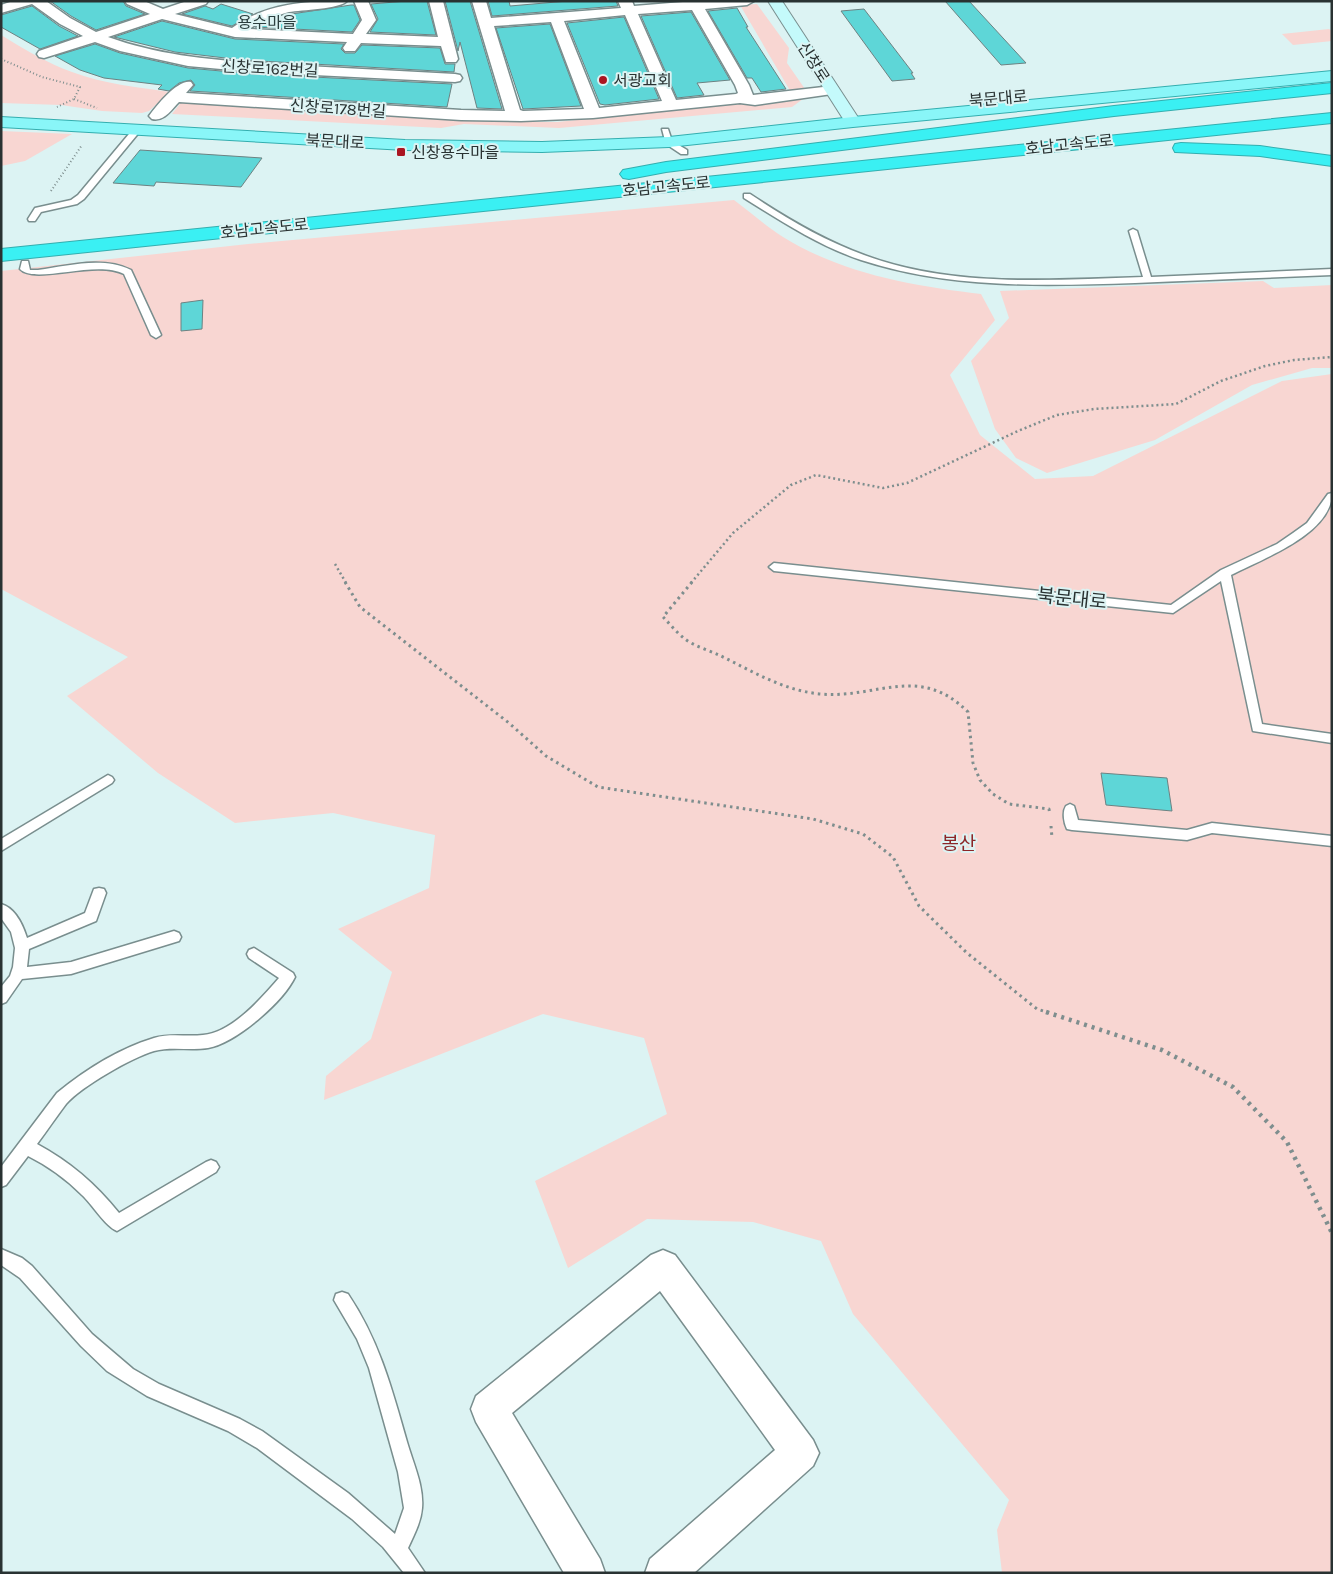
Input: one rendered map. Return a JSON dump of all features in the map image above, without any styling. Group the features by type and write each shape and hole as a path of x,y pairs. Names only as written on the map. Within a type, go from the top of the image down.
{"highway":[{"path":"571,184 666,167 1114,111 1332,88"},
{"name":"호남고속도로","path":"1,244 1332,107"},
{"name":"호남고속도로","path":"1,255 1332,118"},
{"path":"751,178 852,176 1136,149 1206,148 1260,151 1332,161"}],"main road":[{"name":"신창로","path":"775,1 849,117"},
{"name":"북문대로","path":"1,122 395,144 542,147 667,136 1332,66"},
{"name":"북문대로","path":"849,117 1332,76"},
{"name":"북문대로","path":"1,114 493,138 667,136"}],"street":[{"path":"1,9 28,1"},
{"name":"신창로162번길","path":"37,1 70,26 94,37 150,55 206,64 419,76 458,88"},
{"path":"132,1 161,14 204,27 235,32 447,42"},
{"path":"44,54 202,1"},
{"name":"신창로162번길","path":"157,116 240,27 275,12 304,5 340,1"},
{"name":"신창로162번길","path":"312,106 368,22 368,15 361,1"},
{"path":"436,1 466,115"},
{"path":"479,1 514,115"},
{"path":"486,23 556,17 627,6 696,6 747,1"},
{"path":"255,4 275,12"},
{"path":"627,6 671,105"},
{"path":"696,6 742,85 746,94 740,98"},
{"path":"556,17 593,113"},
{"name":"신창로178번길","path":"173,97 466,115 514,115 593,113 740,98 755,100 832,90"},
{"path":"586,1573 489,1409 664,1268 800,1453 664,1573"}],"lane":[{"path":"32,218 38,210 74,202 82,197 137,130"},
{"path":"667,136 684,152"},
{"path":"747,196 790,224 837,248 863,258 954,280 1029,285 1332,272"},
{"path":"1133,231 1148,280"},
{"path":"25,263 24,269 28,272 38,273 108,265 121,267 128,272 156,335"},
{"name":"북문대로","path":"774,567 1173,609 1225,573 1281,546 1297,536 1311,524 1332,496"},
{"path":"1225,573 1257,728 1332,739"},
{"path":"1,846 108,780"},
{"path":"1070,809 1072,825 1187,835 1212,828 1332,841"},
{"path":"22,946 91,917 99,892"},
{"path":"1,909 10,917 18,930 22,946 22,961 18,974 1,998"},
{"path":"18,974 71,968 174,936"},
{"path":"1,1180 62,1098 72,1089 101,1071 153,1045 164,1042 204,1042 216,1039 238,1026 262,1006 288,977 254,954"},
{"path":"27,1147 52,1160 78,1180 98,1198 117,1223 211,1167"},
{"path":"1,1257 16,1264 26,1272 83,1335 127,1375 150,1390 235,1425 280,1454 330,1489 379,1529 398,1549 416,1573"},
{"path":"342,1300 368,1341 408,1479 413,1502 412,1515 398,1549"}],"path":[{"path":"1,59 42,77 80,87 74,99 52,108"},
{"path":"74,99 102,111"},
{"path":"38,210 85,141"},
{"path":"1052,838 1049,809 1009,804 993,794 980,780 973,762 968,712 947,695 924,686 899,685 849,694 820,694 789,689 686,639 663,617 733,533 791,485 816,475 883,488 907,483 1018,431 1057,415 1094,409 1176,404 1221,381 1265,366 1294,360 1332,357"},
{"path":"335,564 360,607 509,722 546,756 598,788 813,819 863,834 893,857 919,906 967,953 1038,1009 1162,1050 1233,1087 1287,1142 1332,1233"}],"green space":[{"path":"757,4 789,48 787,63 805,89 792,94 740,5"},
{"path":"1329,29 1332,31 1332,41 1293,45 1282,34"},
{"path":"1,35 45,60 84,76 121,85 170,92 149,111 142,113 102,111 61,105 1,103"},
{"path":"800,97 803,99 792,107 559,128 464,124 441,128 172,114 182,101 523,122 557,122"},
{"path":"1,131 72,134 25,161 1,166"},
{"name":"봉산","path":"734,200 783,237 806,250 830,260 854,269 904,282 981,294 995,320 950,375 980,435 1035,479 1093,476 1282,381 1332,374 1332,1573 1002,1573 997,1530 1009,1500 853,1314 821,1241 753,1222 647,1219 568,1268 535,1181 667,1114 644,1038 543,1014 324,1100 326,1076 371,1039 392,972 338,929 429,888 435,835 333,813 235,823 158,773 67,696 128,657 1,589 1,271 248,244"},
{"path":"1263,281 1274,288 1332,285 1332,368 1312,368 1252,385 1155,440 1047,473 1016,458 995,429 971,361 1009,318 1000,291"}],"building":[{"path":"50,1 123,1 126,6 145,14 96,30"},
{"path":"427,1 436,35 370,32 378,19 371,4"},
{"path":"445,1 470,1 502,109 477,108 460,42 458,51"},
{"path":"488,1 509,1 510,6 568,1 616,1 618,6 492,16"},
{"path":"945,1 969,1 1026,63 1001,65"},
{"path":"221,4 253,14 232,26 182,14 205,6 213,9"},
{"path":"354,5 360,20 352,32 255,27 273,19 293,25 285,15"},
{"path":"32,6 59,26 78,36 40,49 1,27 1,15"},
{"path":"737,8 748,27 746,27 786,89 761,92 752,78 747,78 708,11"},
{"path":"864,9 913,73 911,73 915,79 892,81 841,11"},
{"path":"691,12 730,80 697,83 704,95 677,98 641,16"},
{"path":"624,17 659,99 600,104 567,23"},
{"path":"162,21 235,39 344,44 341,49 345,53 355,53 362,45 440,48 445,64 455,64 454,72 242,60 175,52 114,37"},
{"path":"550,24 581,106 523,109 496,28"},
{"path":"95,44 120,53 188,68 254,74 452,84 447,107 190,91 195,85 191,80 179,83 169,91 158,89 162,85 104,78 80,70 55,56"},
{"path":"140,150 262,158 241,187 156,182 154,186 113,183"},
{"path":"203,300 202,329 181,331 181,303"},
{"path":"1101,773 1167,778 1172,811 1106,805"}],"place":[{"name":"서광교회","path":"603,80"},
{"name":"신창용수마을","path":"401,152"}],"district":[{"name":"용수마을","path":"267,22"}]}
